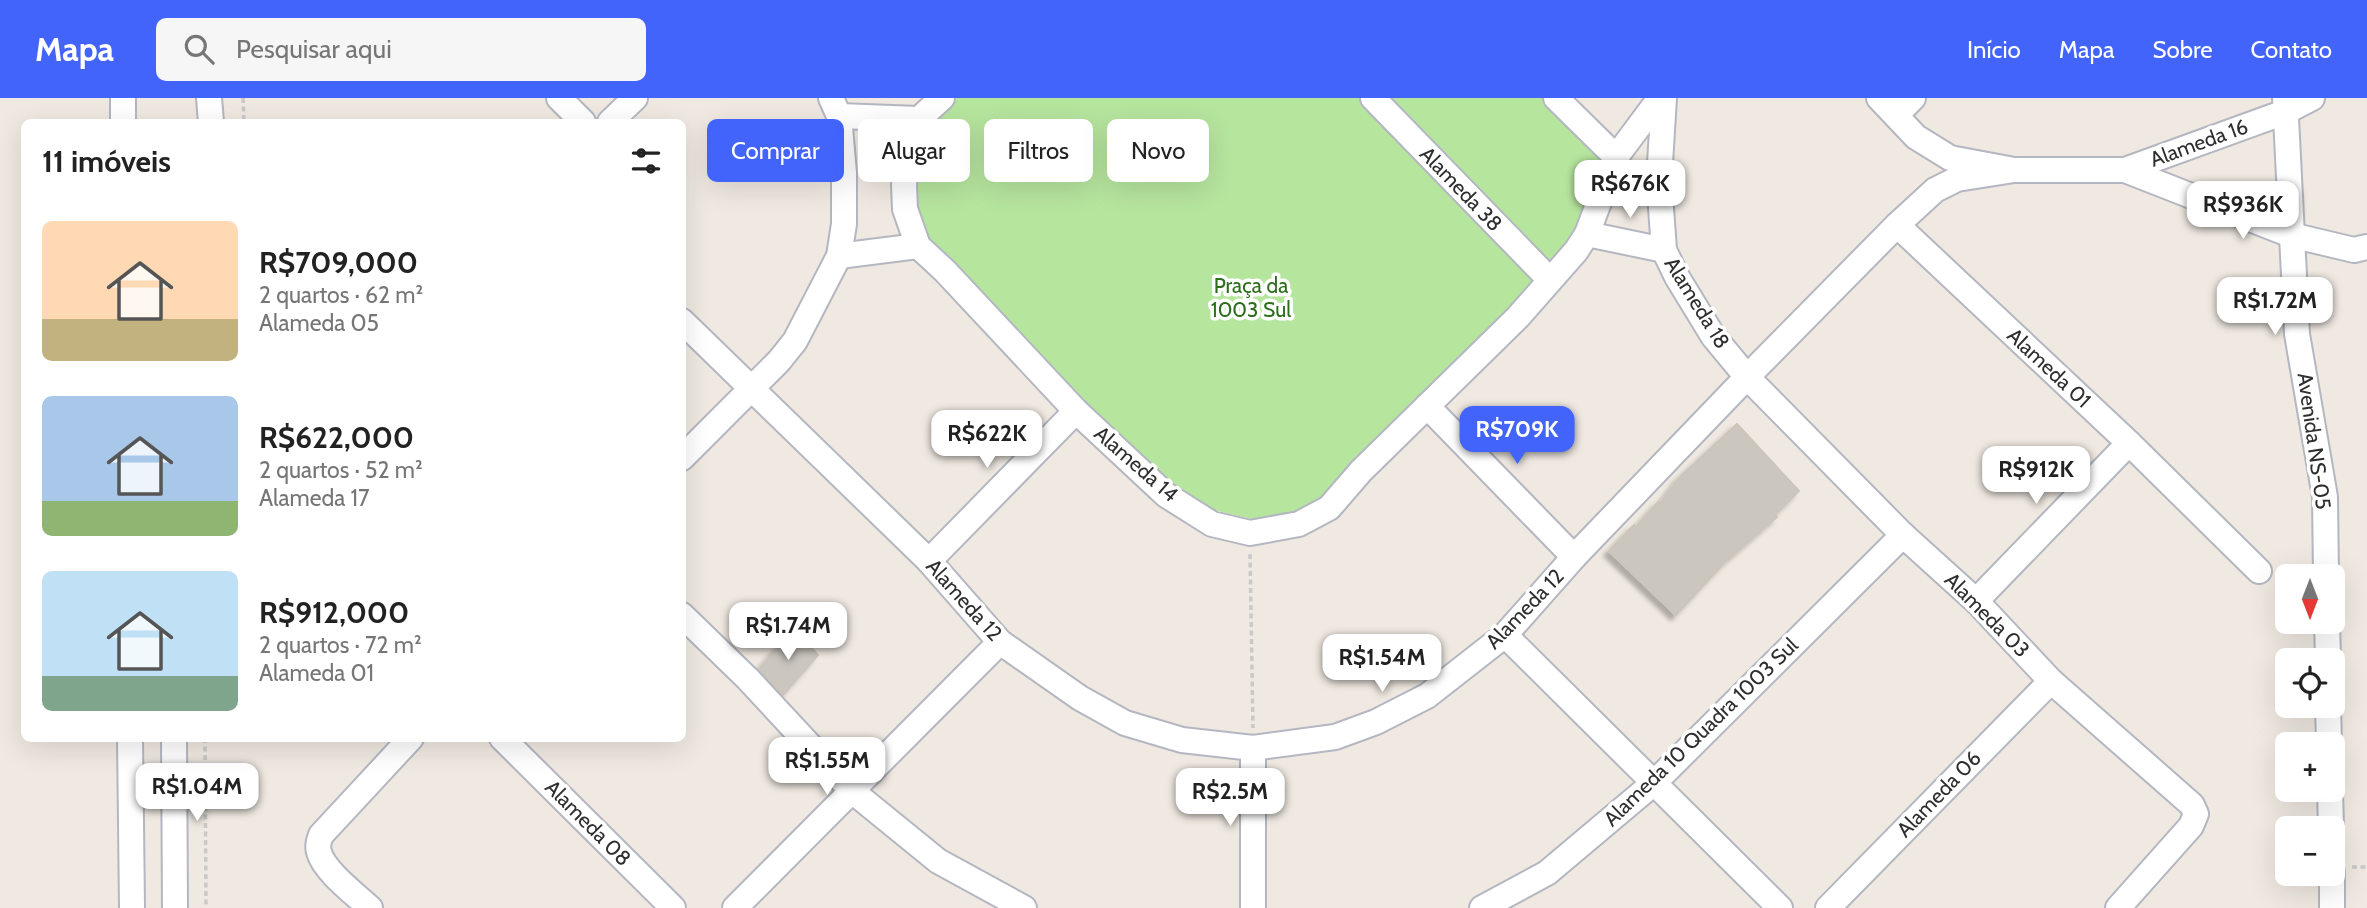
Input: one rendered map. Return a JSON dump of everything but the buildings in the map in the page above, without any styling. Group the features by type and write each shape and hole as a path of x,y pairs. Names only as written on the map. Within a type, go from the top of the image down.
{"street":[{"path":"123,98 123,119"},
{"path":"209,98 211,119"},
{"path":"559,98 580,119"},
{"path":"613,119 635,98"},
{"path":"686,454 779,361 795,341 839,256 844,224 844,173 835,107 919,119 942,98"},
{"name":"Alameda 38","path":"1373,98 1550,280"},
{"path":"1556,98 1616,157"},
{"name":"Alameda 14","path":"904,182 905,209 918,246 945,271 1076,411 1166,495 1212,524 1250,533 1299,524 1329,508 1362,471 1518,317 1576,251 1587,234 1616,157 1662,98"},
{"name":"Alameda 18","path":"1662,98 1659,180 1664,250 1713,336 1747,377"},
{"name":"Alameda 16","path":"2125,170 2285,105 2312,98"},
{"path":"1896,103 1916,137 1950,158 2014,170"},
{"name":"Avenida NS-05","path":"2285,105 2297,334 2325,497 2326,564"},
{"name":"Alameda 16","path":"2014,170 2125,170 2291,235 2354,250 2367,247"},
{"name":"Alameda 12","path":"686,325 929,561 1000,642 1080,698 1125,723 1182,740 1253,748 1335,737 1376,722 1427,696 1505,635 1574,557 1897,225 1945,183 2014,170"},
{"name":"Alameda 01","path":"1897,225 2129,443 2259,571"},
{"path":"1587,234 1664,250"},
{"path":"839,256 918,246"},
{"name":"Alameda 03","path":"1747,377 1903,535 1976,601 2051,681 2192,806 2195,819 2118,908"},
{"path":"1427,406 1574,557"},
{"path":"929,561 1076,411"},
{"path":"1976,601 2129,443"},
{"name":"Alameda 10 Quadra 1003 Sul","path":"1482,908 1547,873 1655,782 1903,535"},
{"path":"686,619 748,679 852,791 938,861 1024,908"},
{"path":"1505,635 1780,908"},
{"path":"735,908 1000,642"},
{"name":"Alameda 06","path":"1828,908 2051,681"},
{"path":"130,742 132,908"},
{"path":"174,742 175,908"},
{"path":"370,908 333,874 322,860 318,850 321,835 407,742"},
{"name":"Alameda 08","path":"506,742 673,908"},
{"path":"1253,748 1253,908"},
{"path":"2332,886 2332,908"}],"path":[{"path":"243,98 244,119"},
{"path":"1250,533 1253,748"},
{"path":"205,742 206,908"}],"green space":[{"name":"Praça da 1003 Sul","path":"940,98 1556,98 1616,157 1587,234 1344,491 1286,527 1166,499 917,244 904,186 906,182 970,182 970,119 931,119"}]}
